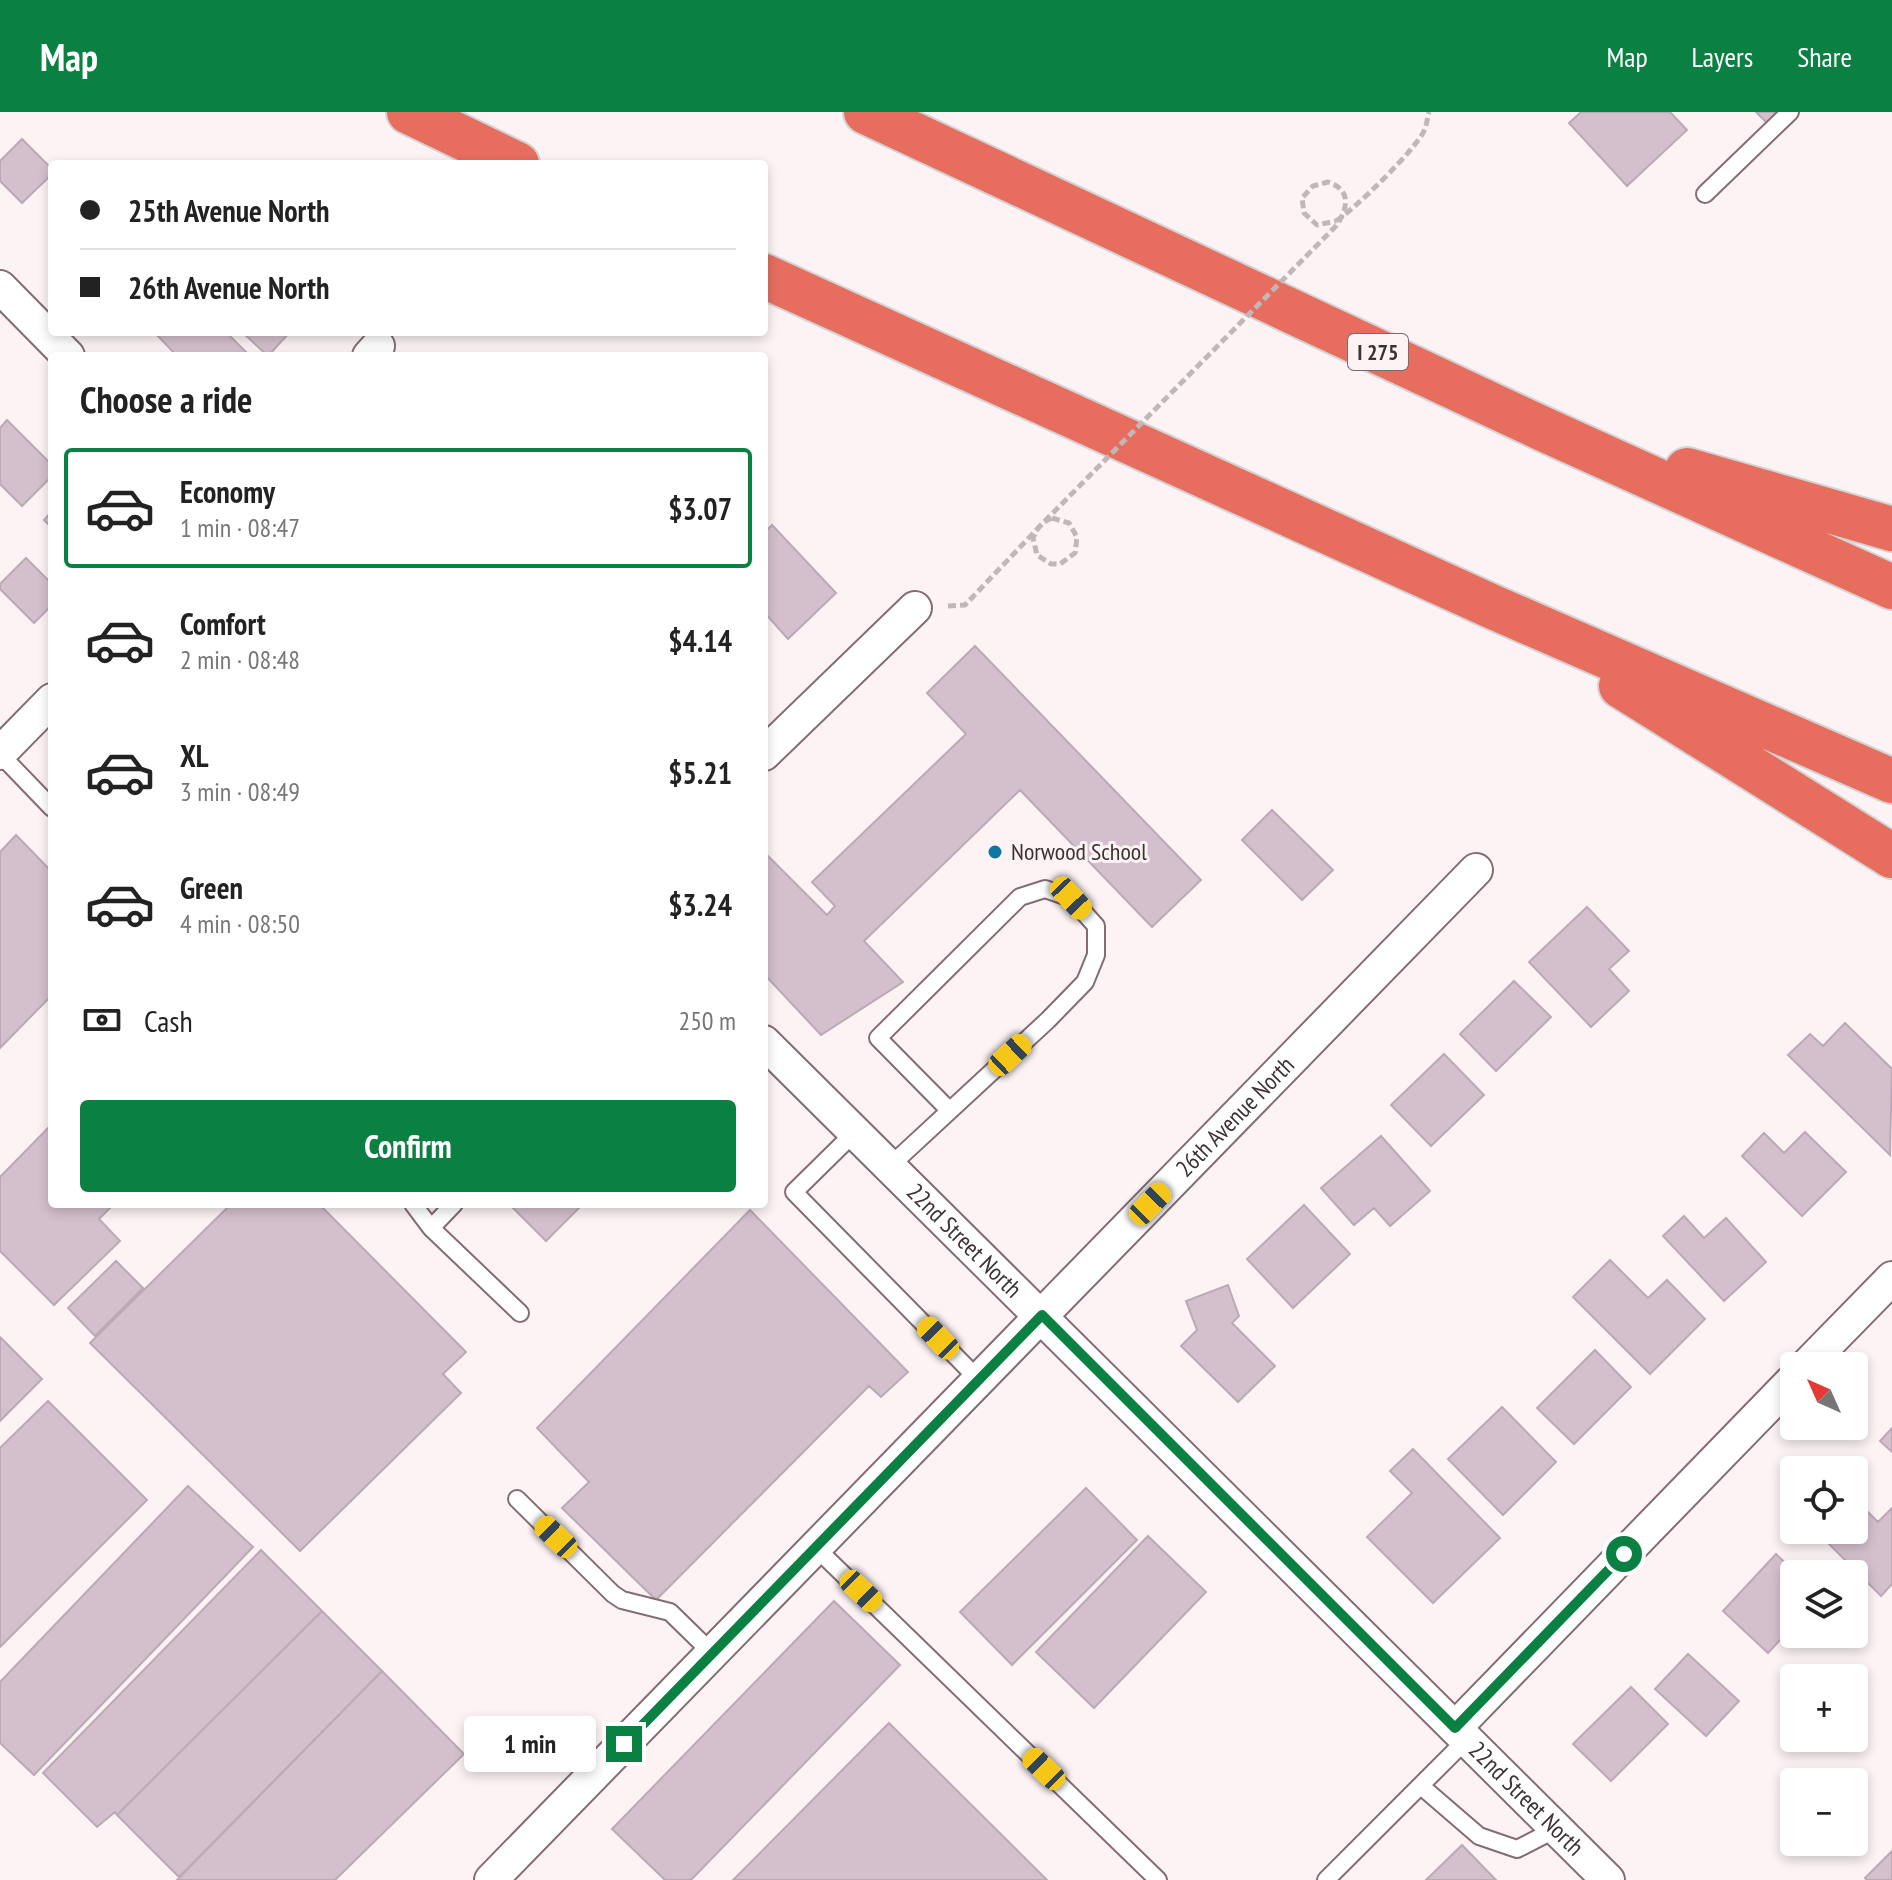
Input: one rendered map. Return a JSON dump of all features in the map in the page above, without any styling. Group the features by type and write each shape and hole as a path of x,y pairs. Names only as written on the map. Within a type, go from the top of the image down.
{"highway":[{"path":"409,112 509,160"},
{"name":"I 275","path":"866,112 1541,428 1892,587"},
{"path":"768,278 1493,607 1892,781"},
{"path":"1541,428 1892,529"},
{"path":"1493,607 1892,856"}],"street":[{"path":"0,287 48,336"},
{"path":"48,336 64,352"},
{"path":"768,750 915,608"},
{"path":"0,753 48,704"},
{"name":"26th Avenue North","path":"491,1880 1476,870"},
{"name":"22nd Street North","path":"768,1046 1608,1880"},
{"path":"1820,1352 1892,1278"},
{"path":"1461,1734 1780,1394"}],"lane":[{"path":"1705,194 1790,112"},
{"path":"0,753 48,804"},
{"path":"890,1166 1085,982 1096,955 1096,926 1071,898 1045,889 1020,897 878,1038 949,1110"},
{"path":"855,1132 794,1192 979,1380"},
{"path":"416,1208 431,1228 520,1313"},
{"path":"431,1228 450,1208"},
{"path":"517,1499 613,1594 622,1600 670,1612 712,1653"},
{"path":"815,1547 1158,1880"},
{"path":"1326,1880 1421,1786 1461,1734"},
{"path":"1421,1786 1479,1836 1517,1849 1556,1829"}],"path":[{"path":"915,608 965,605 1044,522 1052,518 1069,523 1077,537 1075,553 1060,564 1051,564 1037,555 1033,538 1038,528 1336,226 1345,214 1345,196 1341,189 1328,182 1313,186 1302,198 1304,213 1317,225 1336,221 1351,211 1411,148 1424,131 1429,112"}],"building":[{"path":"1581,112 1670,112 1687,130 1627,186 1569,123"},
{"path":"1756,112 1780,112 1768,124"},
{"path":"22,139 48,165 48,178 22,203 0,181 0,161"},
{"path":"158,336 230,336 246,352 173,352"},
{"path":"246,336 286,336 272,352 264,352"},
{"path":"7,420 48,461 48,480 22,506 0,484 0,428"},
{"path":"772,525 836,593 788,639 768,616 768,529"},
{"path":"26,558 48,580 48,609 34,623 0,589 0,584"},
{"path":"975,646 1201,880 1152,927 1020,790 864,941 903,982 821,1035 768,978 768,856 827,915 835,906 812,882 966,734 927,693"},
{"path":"1272,810 1333,870 1302,900 1242,840"},
{"path":"16,835 48,868 48,999 0,1048 0,852"},
{"path":"1587,907 1629,951 1609,969 1629,991 1591,1027 1529,962"},
{"path":"1514,981 1551,1017 1496,1071 1460,1034"},
{"path":"1845,1023 1892,1069 1890,1155 1788,1055 1810,1034 1823,1046"},
{"path":"1444,1054 1484,1095 1431,1146 1391,1105"},
{"path":"48,1128 48,1208 110,1208 99,1219 120,1241 54,1305 0,1251 0,1177"},
{"path":"1805,1132 1846,1172 1802,1216 1742,1156 1764,1133 1784,1153"},
{"path":"1381,1136 1430,1191 1390,1226 1374,1208 1354,1225 1321,1188"},
{"path":"1304,1205 1350,1254 1293,1308 1247,1259"},
{"path":"227,1208 323,1208 466,1352 443,1374 461,1393 300,1551 90,1343"},
{"path":"513,1208 579,1208 546,1241"},
{"path":"750,1210 908,1372 881,1397 869,1386 656,1600 562,1508 589,1482 537,1428"},
{"path":"1684,1216 1704,1238 1726,1218 1766,1262 1724,1301 1663,1236"},
{"path":"1610,1260 1648,1298 1667,1280 1705,1319 1650,1374 1573,1297"},
{"path":"116,1261 143,1288 95,1336 68,1308"},
{"path":"1228,1285 1239,1316 1232,1323 1275,1366 1238,1402 1181,1346 1197,1330 1186,1301"},
{"path":"0,1337 42,1379 0,1421"},
{"path":"1595,1350 1631,1387 1574,1444 1537,1408"},
{"path":"48,1401 147,1500 0,1647 0,1448"},
{"path":"1502,1407 1556,1462 1503,1515 1448,1459"},
{"path":"1892,1428 1892,1452 1880,1441"},
{"path":"1413,1449 1500,1538 1433,1603 1367,1537 1412,1493 1390,1471"},
{"path":"188,1486 253,1547 34,1775 0,1743 0,1682"},
{"path":"1086,1488 1137,1540 1012,1665 960,1612"},
{"path":"1892,1508 1892,1584 1881,1596 1868,1583 1868,1560 1845,1560 1829,1544 1868,1544 1868,1512 1878,1522"},
{"path":"1148,1536 1206,1592 1094,1708 1036,1652"},
{"path":"261,1550 322,1611 117,1815 115,1812 97,1827 43,1773"},
{"path":"1776,1554 1782,1560 1780,1640 1768,1653 1723,1611"},
{"path":"834,1601 900,1665 691,1880 665,1880 612,1829"},
{"path":"322,1611 382,1671 179,1877 117,1815"},
{"path":"1688,1654 1739,1701 1706,1736 1655,1689"},
{"path":"382,1671 464,1754 335,1880 177,1880"},
{"path":"1631,1687 1668,1724 1611,1781 1573,1744"},
{"path":"889,1723 1047,1880 733,1880"},
{"path":"1462,1845 1496,1880 1426,1880"},
{"path":"1892,1851 1892,1880 1867,1880 1865,1878"}],"place":[{"name":"Norwood School","path":"995,852"}],"route":[{"path":"624,1744 1042,1315 1455,1728 1624,1554"}]}
